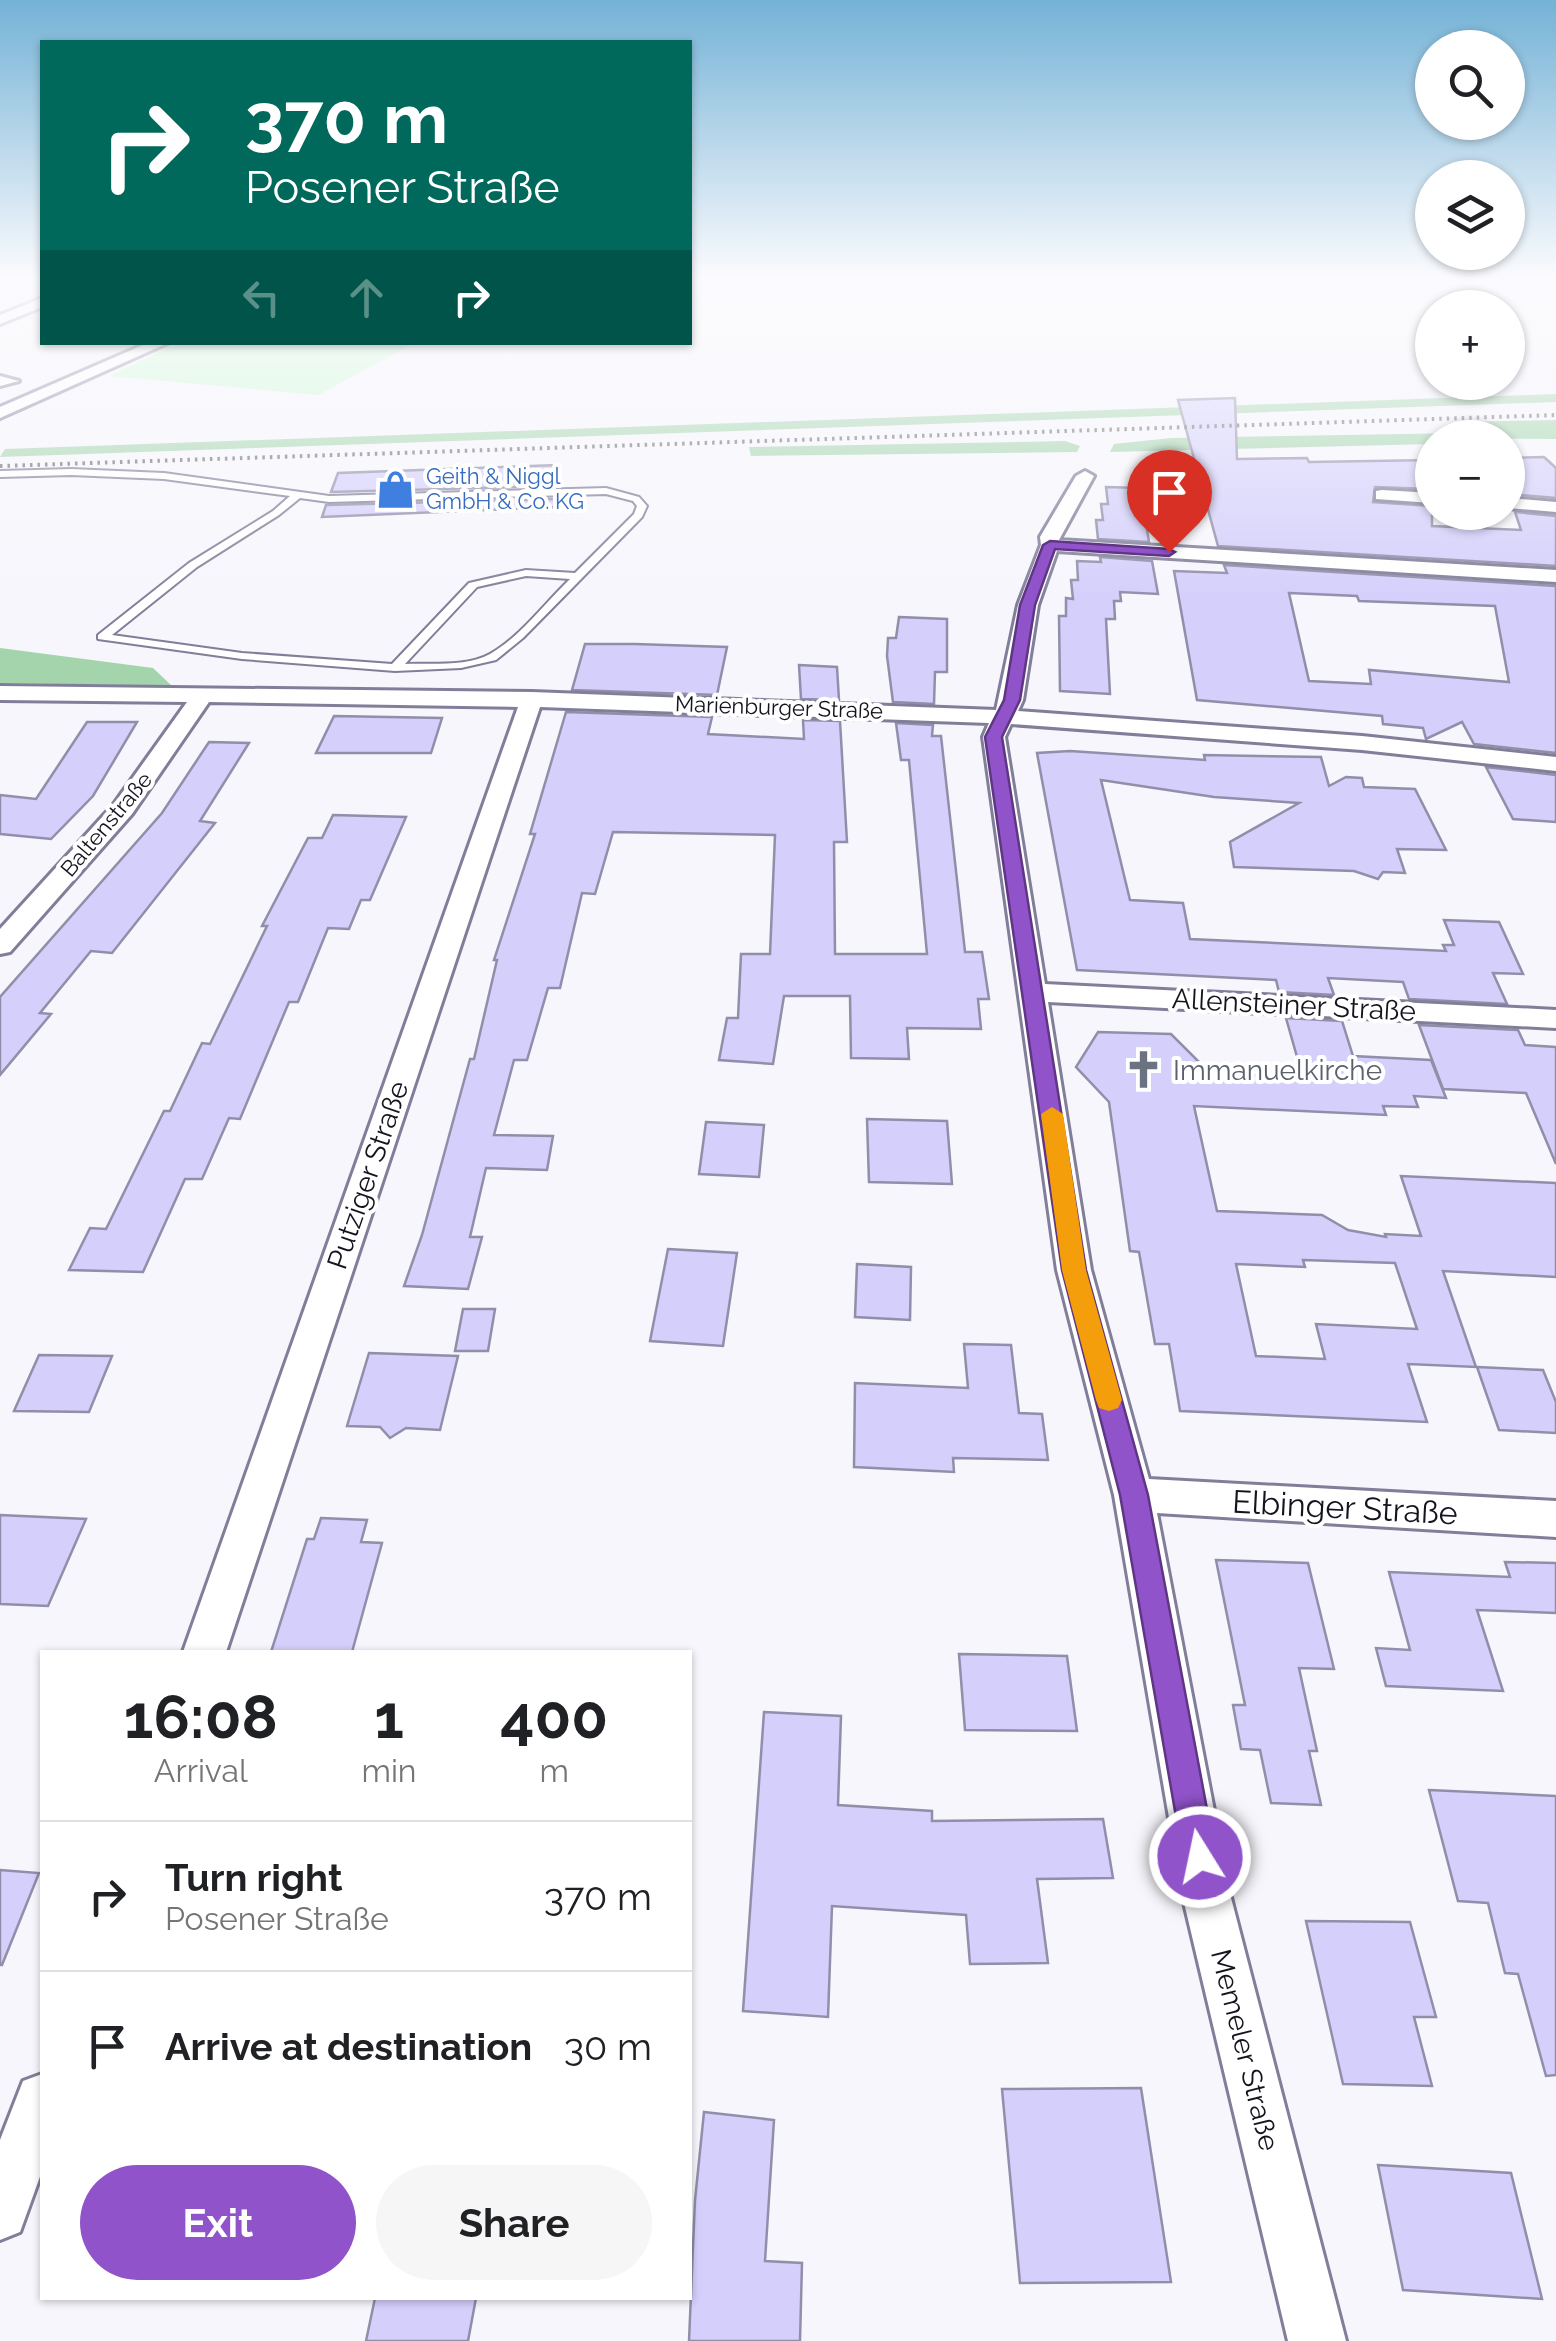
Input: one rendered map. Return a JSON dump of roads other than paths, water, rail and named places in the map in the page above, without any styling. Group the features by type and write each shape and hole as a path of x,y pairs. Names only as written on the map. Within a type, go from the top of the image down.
{"street":[{"path":"0,413 64,385"},
{"name":"Memeler Straße","path":"1086,476 1049,537 1050,545 1028,605 1012,700 994,737 1074,1270 1134,1495 1206,1894 1317,2341"},
{"path":"1382,495 1415,497"},
{"path":"1525,504 1556,507"},
{"path":"1050,545 1556,576"},
{"name":"Marienburger Straße","path":"0,693 738,704 1004,718 1434,749 1556,764"},
{"name":"Baltenstraße","path":"0,946 123,809 203,695"},
{"name":"Putziger Straße","path":"206,1650 532,699"},
{"name":"Allensteiner Straße","path":"1033,992 1556,1019"},
{"name":"Elbinger Straße","path":"1134,1495 1556,1519"},
{"path":"0,2212 40,2105"}],"lane":[{"path":"0,474 164,476 345,498 586,490 636,498 642,506 639,515 574,576 519,636 492,658 461,665 395,668 242,656 102,637 193,565 276,513 300,493"},
{"path":"395,668 473,585 526,572 574,576"}],"railway":[{"path":"0,466 1556,415"}],"place":[{"name":"Geith & Niggl GmbH & Co. KG","path":"396,489"},
{"name":"Immanuelkirche","path":"1143,1070"}]}
